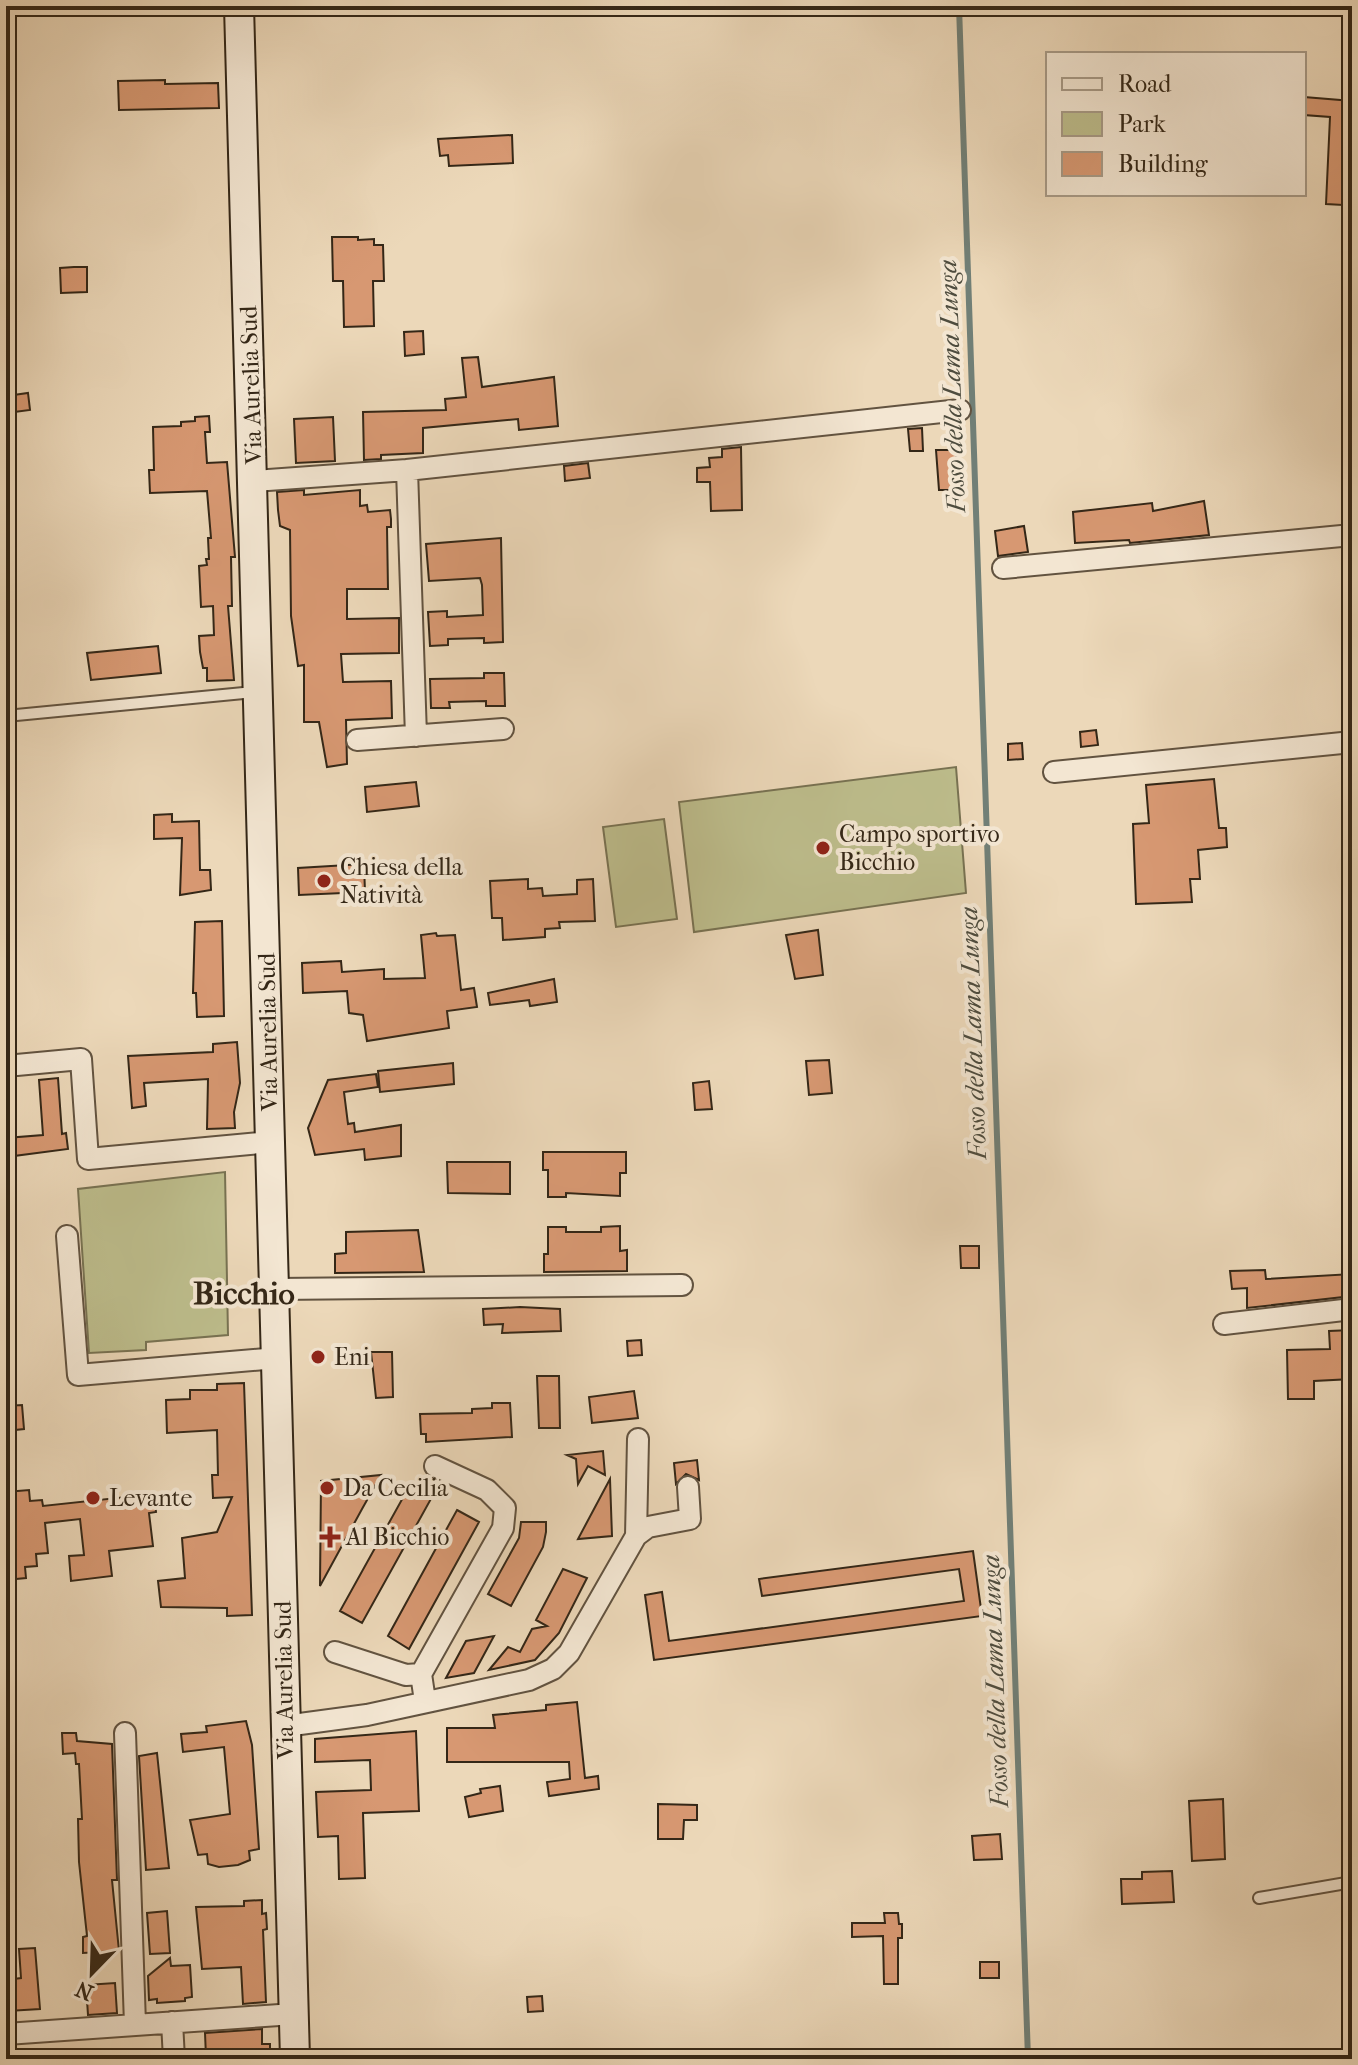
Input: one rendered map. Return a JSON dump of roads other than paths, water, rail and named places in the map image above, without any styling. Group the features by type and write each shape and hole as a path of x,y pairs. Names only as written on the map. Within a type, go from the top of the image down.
{"main road":[{"name":"Via Aurelia Sud","path":"239,6 295,2059"}],"street":[{"path":"254,481 407,470 960,410"},
{"path":"407,470 416,736"},
{"path":"1003,568 1352,535"},
{"path":"357,740 503,729"},
{"path":"1054,772 1352,742"},
{"path":"6,1066 81,1059 88,1159 271,1142"},
{"path":"67,1236 78,1375 277,1358"},
{"path":"276,1289 682,1285"},
{"path":"1224,1324 1352,1309"},
{"path":"636,1536 638,1439"},
{"path":"425,1701 421,1674 503,1528 505,1508 487,1490 435,1466"},
{"path":"285,1726 367,1715 529,1680 553,1669 584,1630 636,1536 648,1527 690,1519 688,1487"},
{"path":"335,1652 406,1675 421,1674"},
{"path":"125,1733 135,2024"},
{"path":"6,2034 294,2014"},
{"path":"172,2022 174,2059"}],"lane":[{"path":"6,716 260,691"},
{"path":"1259,1898 1352,1882"}],"waterway":[{"name":"Fosso della Lama Lunga","path":"959,6 1028,2059"}],"place":[{"name":"Campo sportivo Bicchio","path":"823,848"},
{"name":"Chiesa della Natività","path":"324,881"},
{"name":"Eni","path":"318,1357"},
{"name":"Da Cecilia","path":"327,1488"},
{"name":"Levante","path":"93,1498"},
{"name":"Al Bicchio","path":"330,1537"}],"district":[{"name":"Bicchio","path":"244,1293"}]}
